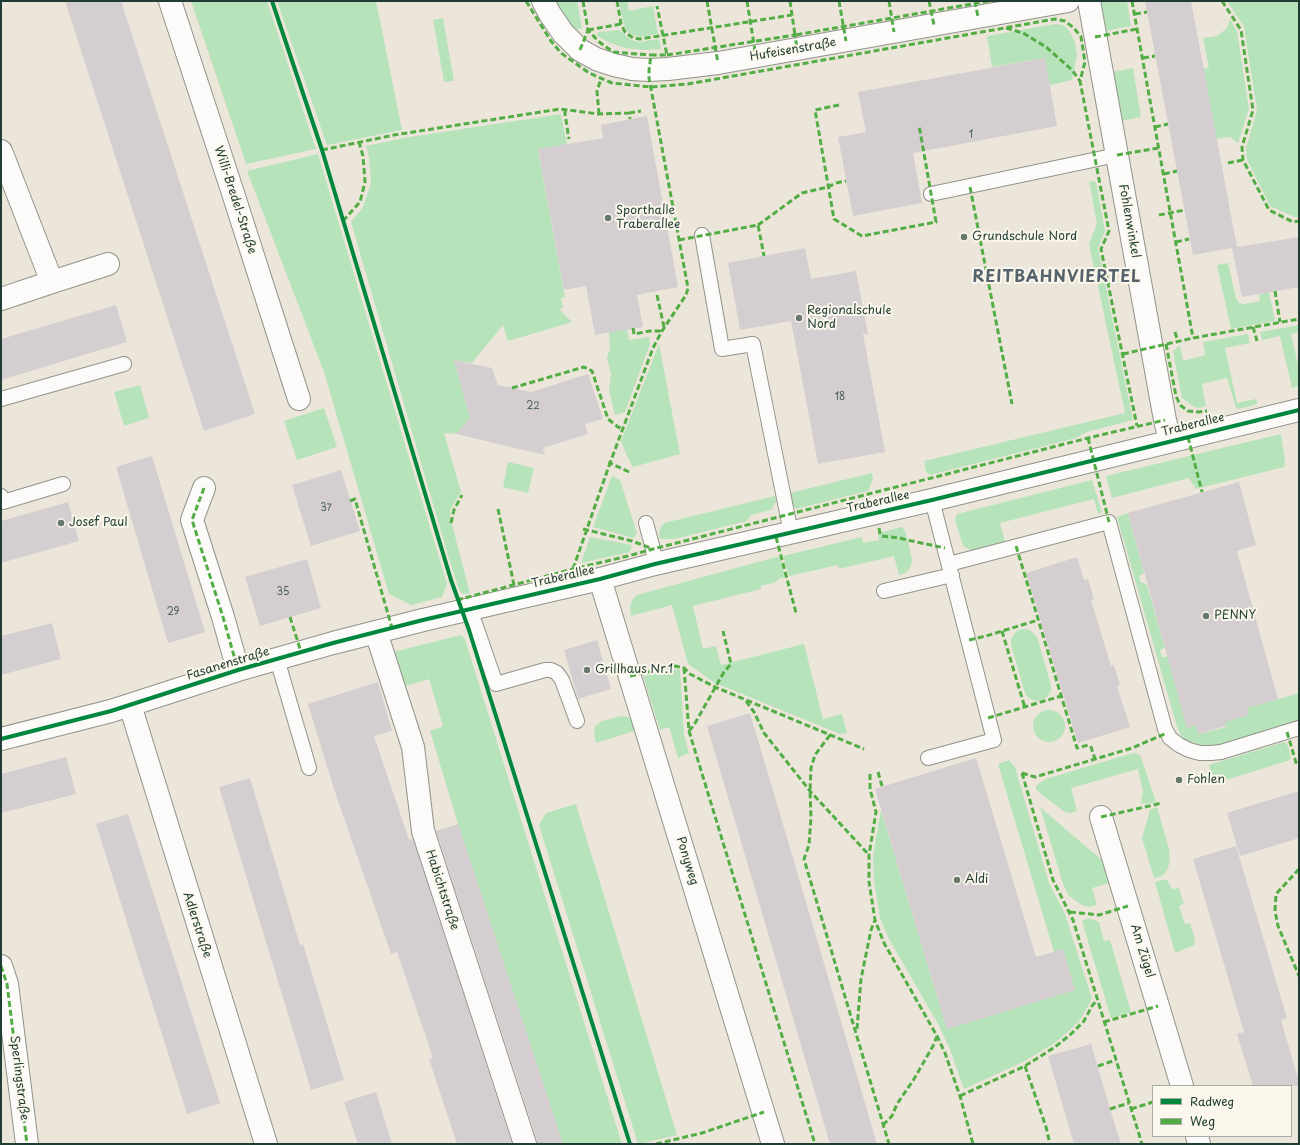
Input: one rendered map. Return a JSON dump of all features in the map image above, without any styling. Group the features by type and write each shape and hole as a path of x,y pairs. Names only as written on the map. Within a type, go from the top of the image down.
{"street":[{"name":"Willi-Bredel-Straße","path":"170,1 299,399"},
{"name":"Hufeisenstraße","path":"543,1 563,33 580,50 596,59 614,65 632,69 648,70 668,69 733,60 1068,1"},
{"name":"Fohlenwinkel","path":"1088,1 1162,405 1170,441"},
{"path":"1,150 52,282"},
{"path":"1,299 108,264"},
{"name":"Traberallee","path":"466,610 600,579 655,564 932,500 1299,410"},
{"name":"Fasanenstraße","path":"204,488 192,520 221,610 238,670"},
{"name":"Ponyweg","path":"600,579 774,1144"},
{"name":"Fasanenstraße","path":"1,739 130,705 277,659 376,632 466,610"},
{"name":"Habichtstraße","path":"376,632 413,747 423,831 525,1144"},
{"name":"Adlerstraße","path":"130,705 266,1144"},
{"name":"Am Zügel","path":"1101,817 1182,1085"},
{"name":"Sperlingstraße","path":"1,966 7,984 27,1144"}],"lane":[{"path":"931,194 1117,155"},
{"path":"702,235 722,349 754,344 790,533"},
{"path":"1,399 124,364"},
{"path":"1,496 3,502 63,484"},
{"path":"928,758 994,740 932,500"},
{"path":"884,591 1109,522 1165,729 1170,738 1189,750 1200,753 1211,753 1221,752 1299,728"},
{"path":"646,523 653,549 655,564"},
{"path":"466,610 496,684 545,670 551,670 557,673 562,680 577,721"},
{"path":"277,659 309,768"}],"green space":[{"path":"191,1 267,1 316,149 246,164"},
{"path":"277,1 376,1 402,130 327,145"},
{"path":"555,1 577,1 582,28 576,30 574,28 564,16"},
{"path":"619,1 627,1 629,11 653,6 658,34 640,37 634,36 627,31 623,22"},
{"path":"1100,1 1127,1 1131,26 1106,31"},
{"path":"1227,1 1299,1 1299,217 1294,217 1270,206 1247,160 1246,148 1257,110 1244,27"},
{"path":"443,18 454,81 444,82 433,20"},
{"path":"1230,19 1237,31 1249,109 1238,143 1230,137 1216,139 1203,69 1209,68 1203,38 1217,36 1227,28"},
{"path":"1055,24 1063,25 1069,30 1075,42 1077,56 1072,80 1050,85 1044,58 992,67 987,36"},
{"path":"619,30 631,40 640,42 659,39 661,49 644,50 625,48 608,42 596,35 598,32"},
{"path":"1133,68 1141,117 1121,121 1112,72"},
{"path":"561,114 567,144 538,150 565,297 561,298 563,308 559,309 572,322 508,341 503,325 472,363 454,360 470,418 457,434 444,433 461,492 451,509 450,517 470,593 462,594 449,559 351,222 363,207 371,183 369,158 366,146 403,138"},
{"path":"318,154 447,584 442,597 411,605 389,594 324,372 247,171"},
{"path":"1089,181 1096,182 1105,231 1098,248 1133,420 1087,432 1076,438 930,475 926,472 924,461 1125,413 1089,244 1097,224"},
{"path":"1228,263 1236,298 1239,303 1244,304 1260,301 1259,294 1269,292 1275,321 1231,329 1217,265"},
{"path":"1299,325 1299,332 1291,334 1299,369 1299,386 1292,388 1280,336 1262,340 1260,332"},
{"path":"627,329 629,340 649,337 650,344 625,412 615,415 609,390 611,374 607,358 610,349 609,332"},
{"path":"1248,334 1250,343 1225,348 1237,403 1256,399 1257,404 1239,409 1236,408 1227,378 1202,384 1206,406 1198,408 1194,407 1182,398 1173,351 1180,345 1183,361 1205,355 1203,342"},
{"path":"659,344 680,454 633,467 621,441"},
{"path":"140,385 149,418 124,426 114,392"},
{"path":"324,408 337,447 297,460 284,421"},
{"path":"1281,434 1285,462 1284,467 1196,489 1189,478 1112,498 1106,476"},
{"path":"508,462 534,468 528,493 503,487"},
{"path":"872,473 873,479 868,491 796,509 793,505 790,493"},
{"path":"612,476 620,480 637,533 634,538 593,527"},
{"path":"1092,480 1102,512 1098,514 1094,499 1000,523 1006,544 972,551 963,546 955,519 957,514"},
{"path":"775,496 776,502 771,510 751,515 747,521 675,539 660,539 660,528 664,523"},
{"path":"1128,513 1144,573 1139,576 1141,583 1147,585 1165,648 1160,650 1162,657 1168,657 1187,728 1196,725 1199,734 1226,727 1223,715 1230,720 1249,715 1247,708 1299,693 1299,722 1218,746 1205,746 1187,741 1181,736 1177,727 1117,517"},
{"path":"902,527 906,533 912,560 908,571 903,574 899,575 894,556 839,569 838,565 789,576 783,556 862,537 863,543 879,540 878,533"},
{"path":"590,537 632,545 630,552 581,563"},
{"path":"780,556 785,577 776,582 761,586 761,589 693,606 703,649 716,646 721,665 804,644 823,719 842,714 847,733 840,734 715,683 688,664 672,605 631,616 630,608 632,600 637,595"},
{"path":"1018,630 1030,630 1037,637 1051,685 1051,690 1048,696 1043,700 1032,700 1025,693 1011,645 1011,640 1014,634"},
{"path":"461,635 465,639 622,1144 563,1144 458,824 430,731 443,726 429,679 400,688 389,653"},
{"path":"678,669 680,670 684,735 689,753 678,758 669,727 660,730 643,676"},
{"path":"1046,710 1052,710 1062,717 1065,726 1064,732 1058,739 1052,742 1046,742 1036,735 1033,729 1033,723 1040,713"},
{"path":"621,716 632,718 641,729 596,743 594,735 595,726 602,721"},
{"path":"1284,742 1287,744 1291,757 1290,760 1216,783 1214,782 1209,765"},
{"path":"1133,753 1138,754 1141,757 1156,802 1147,804 1141,803 1143,791 1138,769 1071,788 1077,811 1070,813 1065,812 1036,789 1036,786 1039,783 1046,779"},
{"path":"1009,760 1015,767 1049,883 1065,914 1092,999 1080,1020 1053,1044 1023,1062 964,1089 949,1047 938,1024 889,939 880,918 874,880 873,856 881,810 947,1029 1075,990 1054,952 998,764"},
{"path":"576,804 677,1135 638,1144 539,825 546,813"},
{"path":"1040,807 1103,861 1110,883 1092,888 1097,905 1089,907 1082,905 1069,896 1063,884"},
{"path":"1157,807 1169,849 1170,859 1165,873 1160,877 1154,878 1142,838 1150,810"},
{"path":"1167,880 1172,889 1179,888 1184,904 1179,906 1185,924 1190,923 1195,939 1194,945 1175,953 1155,882"},
{"path":"1089,918 1099,922 1104,941 1110,940 1131,1012 1111,1018 1082,921"}],"building":[{"path":"65,1 121,1 255,414 204,431"},
{"path":"1145,1 1191,1 1237,247 1299,237 1299,287 1242,297 1232,248 1193,255"},
{"path":"1045,58 1057,126 913,153 922,203 853,216 838,137 866,132 858,92"},
{"name":"Sporthalle Traberallee","path":"647,116 678,287 637,295 643,327 595,335 586,286 564,290 538,149 603,138 601,125"},
{"path":"805,248 811,279 856,271 868,334 863,334 885,452 818,464 791,321 740,330 728,263"},
{"path":"116,305 127,342 1,380 1,339"},
{"path":"454,360 492,368 498,385 531,392 588,374 603,419 585,424 588,434 543,448 545,455 456,434 470,418"},
{"path":"152,456 205,632 168,643 116,467"},
{"path":"341,470 360,531 311,546 292,485"},
{"name":"PENNY","path":"1239,482 1256,545 1237,551 1278,699 1247,708 1249,715 1225,722 1226,726 1198,734 1196,725 1187,728 1128,513"},
{"path":"68,502 79,541 1,563 1,521"},
{"path":"1077,557 1084,580 1088,579 1094,599 1091,600 1111,666 1114,665 1120,685 1117,686 1130,727 1078,743 1026,573"},
{"path":"307,559 321,608 260,626 245,577"},
{"path":"52,623 61,659 1,675 1,636"},
{"name":"Grillhaus Nr.1","path":"597,640 611,689 578,699 564,650"},
{"path":"378,682 392,731 374,736 409,840 413,839 512,1144 457,1144 429,1059 433,1058 397,952 391,954 334,789 308,704"},
{"path":"750,713 877,1144 830,1144 707,726"},
{"path":"66,757 76,794 1,813 1,774"},
{"name":"Aldi","path":"976,758 1036,957 1063,949 1075,990 947,1029 875,789"},
{"path":"250,778 300,945 303,944 344,1080 311,1090 219,787"},
{"path":"1299,791 1299,838 1240,856 1227,813"},
{"path":"128,814 220,1103 187,1114 96,824"},
{"path":"458,824 563,1144 537,1144 537,1140 436,831"},
{"path":"1236,846 1287,1018 1281,1020 1299,1086 1253,1085 1237,1034 1244,1032 1193,859"},
{"path":"1091,1044 1121,1144 1074,1144 1048,1056"},
{"path":"376,1092 392,1144 358,1144 344,1102"}],"marked path":[{"path":"526,1 551,41 561,53 589,73 612,83 651,87 688,84 1055,19 1065,21 1074,28 1081,37 1085,62 1080,81 1109,231 1101,249 1137,426"},
{"path":"583,1 588,30 598,41 613,52 651,55"},
{"path":"617,1 621,24 625,32 633,38 640,39 792,15 795,35 989,1"},
{"path":"707,1 718,63"},
{"path":"747,1 756,57"},
{"path":"790,1 792,15"},
{"path":"839,1 846,41"},
{"path":"889,1 894,32"},
{"path":"929,1 934,25"},
{"path":"975,1 978,17"},
{"path":"1132,1 1193,338"},
{"path":"1222,1 1241,30 1253,110 1242,147 1243,160 1269,210 1293,222 1299,221"},
{"path":"629,472 610,463 653,348 662,331 686,295 688,288 649,78 651,55 667,55 657,6"},
{"path":"1135,14 1147,12"},
{"path":"588,30 621,24"},
{"path":"1006,28 1023,33 1046,47 1072,70 1080,81"},
{"path":"1095,37 1137,29"},
{"path":"580,50 588,30"},
{"path":"667,55 795,35 797,49"},
{"path":"1143,58 1155,56"},
{"path":"599,114 597,91 601,79"},
{"path":"839,105 815,110 834,219 862,236 936,222 919,125"},
{"path":"322,150 394,135 560,109 599,114 629,113 630,119"},
{"path":"565,110 569,139"},
{"path":"629,113 641,111"},
{"path":"1155,127 1168,124"},
{"path":"343,221 360,202 365,182 363,156 359,142"},
{"path":"1117,155 1159,148"},
{"path":"1228,163 1243,160"},
{"path":"1164,174 1177,171"},
{"path":"758,225 802,193 846,181"},
{"path":"970,187 1012,404"},
{"path":"1159,215 1185,210"},
{"path":"679,240 758,225 764,256"},
{"path":"1176,242 1189,239"},
{"path":"1275,291 1280,322"},
{"path":"657,295 664,327"},
{"path":"1123,354 1193,338 1299,319"},
{"path":"1253,327 1257,341"},
{"path":"633,328 634,334 650,331 662,331"},
{"path":"1175,332 1178,342"},
{"path":"1166,344 1176,396 1180,405 1188,411 1207,411"},
{"path":"512,388 584,367 592,371 608,419 623,429"},
{"path":"457,600 1088,438 1165,420"},
{"path":"1188,437 1202,492"},
{"path":"1088,438 1109,522"},
{"path":"573,569 610,463 607,462"},
{"path":"204,488 192,520 238,670"},
{"path":"451,523 454,510 462,495"},
{"path":"350,501 355,499 392,628"},
{"path":"498,509 514,585"},
{"path":"879,528 882,536 900,538 945,548"},
{"path":"583,529 632,541 653,549"},
{"path":"776,537 796,613"},
{"path":"1016,546 1077,748 1088,745 1091,747 1095,759"},
{"path":"290,617 301,652"},
{"path":"969,640 1038,620"},
{"path":"689,731 694,725 724,672 731,664 723,631"},
{"path":"1002,631 1025,708"},
{"path":"630,676 675,666 684,668 690,674 715,687 864,749"},
{"path":"684,668 689,731 815,1144"},
{"path":"988,718 1061,696"},
{"path":"746,701 754,712 764,733 810,791 869,855"},
{"path":"1287,732 1297,766"},
{"path":"1022,773 1035,777 1132,748 1167,733"},
{"path":"830,735 815,755 811,768 811,817 809,845 804,859 889,1144"},
{"path":"878,772 882,786"},
{"path":"1022,773 1053,880 1073,920 1142,1144"},
{"path":"870,774 870,789 876,812 869,855 869,882 875,920 884,943 937,1036 945,1053 960,1096 973,1144"},
{"path":"1101,817 1162,803"},
{"path":"1299,869 1276,894 1275,911 1278,926 1299,976"},
{"path":"1070,912 1099,915 1128,906"},
{"path":"857,1029 861,979 871,930 875,920"},
{"path":"1,966 7,984 27,1144"},
{"path":"960,1096 1025,1066 1055,1047 1084,1021 1097,1000"},
{"path":"1104,1022 1158,1006"},
{"path":"883,1125 892,1116 897,1104 914,1079 937,1036"},
{"path":"1098,1066 1116,1060"},
{"path":"1025,1066 1046,1127 1050,1144"},
{"path":"1131,1109 1152,1102"},
{"path":"1110,1109 1129,1103"},
{"path":"656,1144 702,1133 764,1112"}],"cycle path":[{"path":"272,1 322,150 451,580 469,630 630,1144"},
{"path":"1,739 111,711 238,670 333,643 423,620 600,579 655,564 932,500 1299,410"}],"place":[{"name":"Sporthalle Traberallee","path":"608,218"},
{"name":"Grundschule Nord","path":"964,237"},
{"name":"Regionalschule Nord","path":"799,318"},
{"name":"Josef Paul","path":"61,523"},
{"name":"PENNY","path":"1206,616"},
{"name":"Grillhaus Nr.1","path":"587,670"},
{"name":"Fohlen","path":"1179,780"},
{"name":"Aldi","path":"957,880"}],"district":[{"name":"REITBAHNVIERTEL","path":"1057,278"}]}
